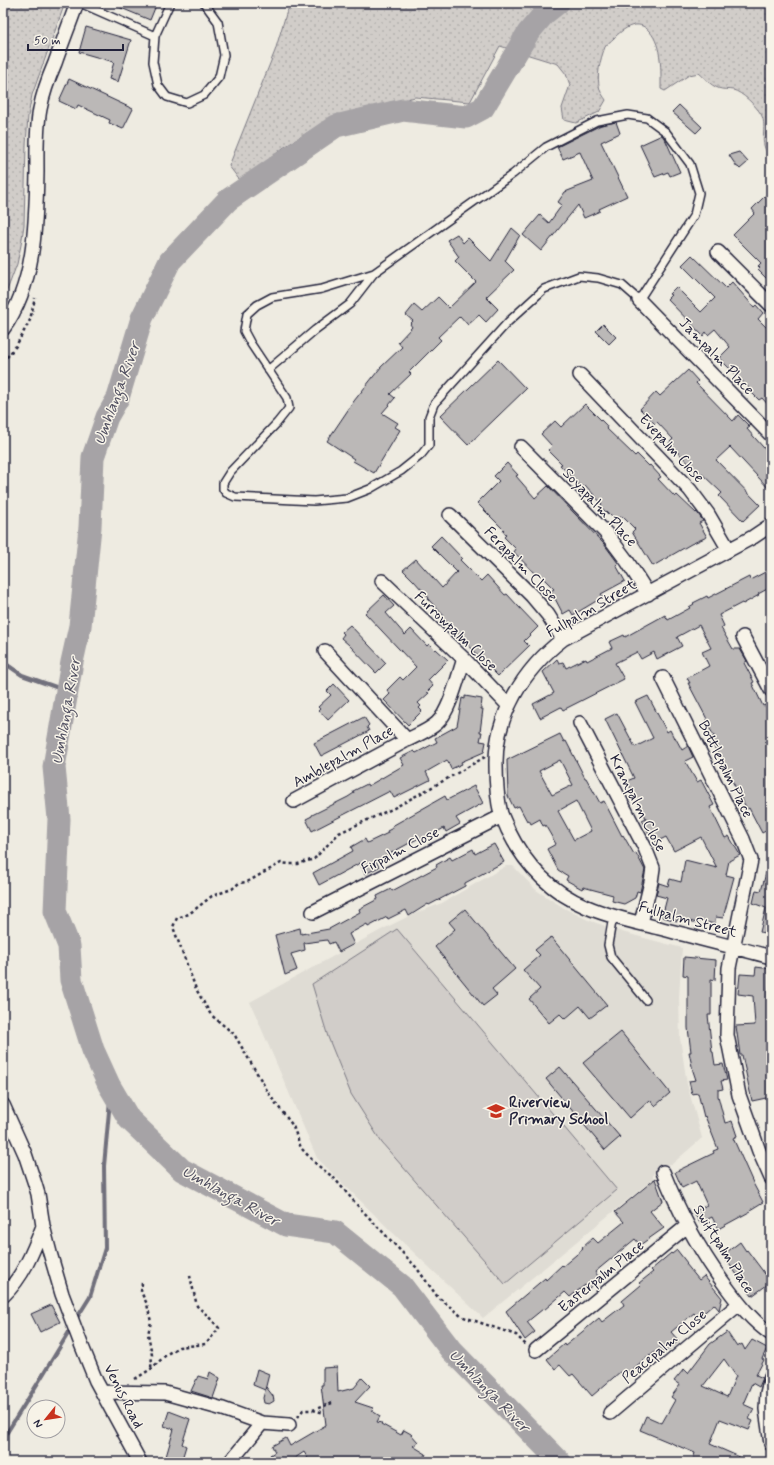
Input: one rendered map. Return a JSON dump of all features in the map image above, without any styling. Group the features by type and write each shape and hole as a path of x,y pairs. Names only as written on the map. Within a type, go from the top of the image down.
{"street":[{"path":"3,329 12,316 25,286 32,252 37,180 37,133 40,108 50,76 78,3"},
{"path":"718,252 771,305"},
{"name":"Jampalm Place","path":"639,300 771,435"},
{"name":"Evepalm Close","path":"580,375 690,490 708,514 729,550"},
{"name":"Soyapalm Place","path":"522,447 606,533 627,561 648,594"},
{"name":"Ferapalm Close","path":"450,515 532,596 548,615 564,640"},
{"name":"Fullpalm Street","path":"771,524 753,537 564,640 548,651 535,665 517,689 508,705 499,736 496,756 498,797 502,816 521,855 553,888 586,907 613,916 771,957"},
{"name":"Furrowpalm Close","path":"382,581 464,659 508,705"},
{"path":"743,638 771,690"},
{"name":"Amblepalm Place","path":"325,651 407,740"},
{"name":"Amblepalm Place","path":"294,801 426,731 438,722 446,711 464,659"},
{"name":"Bottlepalm Place","path":"663,678 743,839 751,860 729,968 726,1034 739,1095 759,1151 771,1178"},
{"name":"Kranpalm Close","path":"580,723 645,848 653,868 641,923"},
{"name":"Firpalm Close","path":"313,912 502,816"},
{"path":"3,1105 25,1154 35,1184 43,1226 34,1249 22,1272 10,1290 3,1296"},
{"name":"Swiftpalm Place","path":"663,1172 687,1226 718,1275 739,1304 761,1327 771,1334"},
{"name":"Venus Road","path":"43,1226 62,1294 81,1344 102,1392 140,1462"},
{"name":"Easterpalm Place","path":"536,1350 687,1226"},
{"name":"Peacepalm Close","path":"610,1412 739,1304"},
{"path":"771,1378 767,1393 766,1409 771,1444"},
{"path":"102,1392 165,1394 222,1409 262,1423 290,1425"},
{"path":"230,1462 262,1423"}],"lane":[{"path":"78,3 154,36"},
{"path":"170,3 154,36 153,62 158,85 166,97 187,103 204,95 219,77 224,55 218,22 204,3"},
{"path":"268,370 315,330 350,304 374,273 514,174 546,147 597,120 628,114 647,118 666,132 690,164 699,193 694,215 639,300 622,285 598,278 579,276 544,289 508,322 434,404 429,417 429,445 421,455 401,471 370,489 347,498 314,501 235,497 226,493 223,489 223,482 230,472 289,408 288,398 268,370 244,331 247,314 257,305 272,297 322,289 374,273"},
{"path":"613,916 608,945 611,957 646,1000"}],"path":[{"path":"497,750 418,795 339,833 314,859 298,864 281,863 247,882 239,883 232,889 212,896 189,914 176,918 173,927 196,989 211,1015 234,1034 271,1097 293,1126 301,1148 316,1164 334,1178 358,1206 416,1267 437,1296 461,1316 516,1336 532,1353 536,1350"},
{"path":"132,1381 151,1369 167,1354 179,1347 206,1344 219,1328 207,1314 197,1306 190,1276"},
{"path":"142,1283 142,1292 147,1304 151,1322 148,1334 152,1355 151,1369"},
{"path":"313,1410 332,1403"},
{"path":"290,1425 296,1424 298,1414 303,1410 313,1410 324,1413"}],"shaded area":[{"path":"3,3 65,3 32,95 28,116 26,145 24,225 17,264 3,301"},
{"path":"291,3 687,3 691,6 701,3 771,3 771,157 764,146 764,125 761,114 752,103 737,91 715,87 699,73 689,75 665,91 661,89 660,59 657,44 650,32 641,25 636,25 626,28 605,47 600,63 598,79 600,90 606,100 599,112 576,123 564,120 562,108 570,85 566,74 558,64 500,46 470,102 415,97 329,119 283,148 241,182 229,166 275,51 286,14"},
{"name":"Riverview Primary School","path":"506,866 513,866 536,890 564,908 588,920 622,932 682,948 679,997 680,1038 687,1084 702,1138 672,1164 663,1165 653,1174 653,1179 483,1318 392,1232 317,1158 250,1002 381,930 409,916 442,903"},
{"path":"397,929 617,1190 505,1284 382,1143 351,1094 328,1037 312,984"}],"building":[{"path":"109,3 157,3 150,20"},
{"path":"86,27 131,40 118,82 109,79 114,62 79,52"},
{"path":"69,79 133,109 123,129 109,123 110,120 78,105 76,109 59,101"},
{"path":"679,105 702,127 696,133 672,112"},
{"path":"616,122 620,133 601,142 627,196 584,218 578,205 541,251 523,235 540,215 549,223 562,205 558,202 565,192 593,181 580,152 563,159 557,147 601,125"},
{"path":"662,135 680,172 670,176 668,172 655,177 640,145"},
{"path":"739,152 748,162 740,169 729,155"},
{"path":"771,190 771,283 758,270 760,268 758,266 761,263 733,235 755,213 752,209"},
{"path":"512,228 520,235 505,261 514,270 486,297 498,309 486,322 479,315 468,325 460,316 438,337 441,340 409,372 411,374 390,394 395,398 382,413 398,423 395,427 400,430 374,473 353,461 354,459 327,441 354,401 381,367 402,347 398,342 412,327 410,324 413,321 406,315 414,305 422,312 438,297 449,308 476,282 455,261 459,257 447,240 457,234 463,243 468,238 491,261"},
{"path":"692,255 726,288 732,282 754,307 756,305 763,313 758,319 771,332 771,408 762,398 759,400 719,358 730,347 715,329 708,335 706,332 703,336 667,299 671,295 669,294 676,287 701,312 715,298 682,265"},
{"path":"603,324 616,337 609,344 596,331"},
{"path":"498,360 526,389 468,445 440,416"},
{"path":"688,370 698,381 696,383 733,421 738,415 750,427 747,429 771,456 771,491 730,447 716,460 760,505 743,521 719,496 722,493 702,474 700,475 669,443 673,439 657,422 655,424 640,409 656,392 660,396"},
{"path":"585,404 607,426 606,428 635,456 637,454 649,466 650,465 661,477 658,479 675,497 677,495 696,513 697,512 703,521 699,523 707,537 691,544 653,566 632,532 635,529 622,516 617,520 614,516 609,515 600,506 602,504 585,485 582,488 560,465 562,464 548,450 552,446 541,434 555,421 561,427"},
{"path":"507,463 535,498 548,486 604,544 618,563 616,565 625,581 601,594 603,597 573,615 570,610 563,614 551,591 554,589 538,573 536,575 514,552 516,549 504,537 506,535 503,531 504,530 477,503 499,481 494,476"},
{"path":"441,536 462,558 460,560 481,581 487,575 538,627 524,641 529,646 498,676 442,617 444,616 403,570 416,559 442,588 457,572 431,546"},
{"path":"771,569 771,587 743,604 742,603 719,615 724,626 721,628 733,649 740,649 747,661 744,663 754,682 752,683 763,706 765,705 771,715 771,828 762,833 749,808 747,809 710,739 714,736 706,722 708,721 688,683 690,683 687,678 709,666 702,652 711,648 699,625 677,637 682,646 657,659 654,652 641,659 637,652 615,663 624,679 563,710 561,707 540,718 533,704 554,693 543,672 557,659 559,663 563,662 566,668 584,659 587,661 612,648 609,642 624,635 625,637 665,615 668,620 690,608 689,607 694,604 693,603 707,596 708,598 749,577 750,580"},
{"path":"384,595 394,606 386,613 405,635 411,629 427,646 429,644 448,660 428,680 433,686 427,692 429,693 418,703 421,706 419,708 422,711 408,725 384,700 390,694 387,690 400,677 403,680 416,667 365,613"},
{"path":"350,625 386,663 376,673 341,638 344,634 342,632"},
{"path":"334,684 349,700 328,720 318,707 331,695 327,691"},
{"path":"465,696 482,699 481,709 483,709 480,732 482,732 480,741 486,742 484,752 461,762 462,764 451,769 447,760 426,772 430,780 394,798 390,791 312,831 306,819 348,797 354,793 353,791 367,784 368,786 404,765 400,758 414,751 416,753 437,742 435,738 457,726 462,698 465,699"},
{"path":"648,696 667,732 670,730 682,750 688,746 693,757 685,761 697,782 701,780 714,805 710,807 725,838 729,836 740,855 729,861 726,875 734,877 723,918 716,917 714,924 698,920 697,923 678,918 677,921 662,917 667,898 656,895 659,883 668,886 670,879 681,882 685,860 717,868 701,837 674,851 666,837 656,842 653,836 651,837 642,820 646,818 627,781 634,778 605,719 617,713 635,747 653,738 635,702"},
{"path":"364,717 369,725 367,727 369,731 321,756 314,743"},
{"path":"560,734 564,742 566,741 600,803 604,801 622,836 623,835 634,854 636,853 645,870 640,892 637,891 635,898 624,904 612,901 613,895 583,887 582,889 566,880 568,876 558,870 547,849 556,844 545,825 543,826 540,819 531,824 529,820 527,821 519,806 514,808 508,796 507,760","holes":["560,760 573,785 552,795 539,771","576,801 591,831 574,840 558,811"]},
{"path":"474,786 483,803 456,818 460,824 446,832 444,828 421,841 419,838 376,861 379,867 365,874 360,863 319,885 313,873 353,851 351,847 365,839 367,843 388,833 387,831 393,828 392,826 445,796 447,800"},
{"path":"494,844 504,862 465,883 465,886 429,905 428,904 409,916 406,910 388,919 387,917 368,927 367,924 349,934 354,944 339,952 334,942 329,944 327,940 304,943 305,950 291,954 297,970 285,975 275,935 300,928 301,934 329,929 360,912 359,909 378,899 377,896 391,889 392,891 437,867 436,865 450,857 452,860 473,849 475,854"},
{"path":"768,866 771,866 771,935 760,932 766,908 753,903 756,890 761,891"},
{"path":"465,909 515,969 492,989 497,995 483,1006 435,947 455,929 449,922"},
{"path":"551,937 607,1005 590,1018 580,1006 565,1019 560,1014 549,1023 529,999 540,989 523,970 540,955 535,950"},
{"path":"684,957 716,960 715,980 711,979 711,1015 708,1015 715,1065 723,1064 727,1080 721,1081 723,1089 718,1090 718,1096 725,1123 732,1121 737,1136 733,1138 763,1202 750,1210 751,1211 718,1229 712,1217 700,1223 694,1212 707,1205 696,1181 682,1188 675,1172 714,1153 713,1151 718,1149 705,1116 704,1117 698,1093 692,1094 689,1081 696,1080 689,1052 691,1052 688,1028 688,976 683,975"},
{"path":"756,967 771,969 769,990 771,1013 771,1097 752,1101 742,1055 740,1055 736,1026 755,1025 753,996 738,994 740,974 755,975"},
{"path":"621,1032 670,1093 655,1106 650,1100 630,1118 583,1063"},
{"path":"560,1067 620,1137 605,1150 546,1079"},
{"path":"655,1179 663,1201 650,1211 664,1228 640,1245 635,1239 595,1272 598,1276 594,1280 595,1283 588,1289 585,1285 570,1297 565,1292 544,1310 543,1309 527,1322 535,1332 525,1340 506,1311 545,1278 546,1280 562,1265 563,1266 583,1249 582,1248 593,1238 598,1243 624,1222 615,1212"},
{"path":"740,1242 771,1282 752,1296 723,1255"},
{"path":"677,1250 699,1280 704,1276 722,1298 719,1310 714,1304 698,1318 694,1313 671,1332 679,1341 664,1353 660,1348 650,1356 649,1355 624,1377 620,1372 592,1396 573,1374 570,1376 560,1365 555,1369 547,1359 564,1344 565,1346 599,1318 602,1322 624,1305 622,1301 641,1285 639,1283 653,1272 651,1270 671,1253 672,1254"},
{"path":"51,1305 60,1322 40,1332 31,1314"},
{"path":"727,1332 737,1347 742,1344 745,1350 752,1340 767,1348 762,1359 764,1360 756,1375 763,1378 759,1387 752,1383 743,1404 754,1409 749,1419 753,1421 749,1430 720,1419 710,1444 751,1462 692,1462 695,1453 640,1430 646,1416 662,1423 675,1400 671,1397 680,1385 674,1381 684,1369 688,1373 710,1344","holes":["724,1359 736,1376 727,1397 703,1386"]},
{"path":"337,1367 338,1392 354,1388 362,1378 370,1386 355,1402 373,1408 372,1411 380,1416 377,1422 382,1423 381,1424 401,1435 404,1430 411,1434 418,1442 413,1446 426,1454 422,1462 310,1462 304,1452 289,1462 276,1462 270,1455 275,1452 272,1446 286,1438 290,1446 326,1425 321,1385 323,1385 323,1368"},
{"path":"257,1369 269,1374 265,1390 253,1385"},
{"path":"210,1372 220,1378 213,1398 191,1391 198,1376 208,1379"},
{"path":"266,1387 273,1396 274,1401 269,1404 264,1403 263,1398"},
{"path":"169,1411 190,1419 182,1444 186,1446 182,1459 180,1458 179,1462 165,1460 174,1429 164,1426"}],"waterway":[{"name":"Umhlanga River","path":"558,3 544,14 528,33 483,108 466,117 403,110 336,126 228,200 170,261 142,318 118,398 107,417 93,457 90,527 80,626 72,662 54,767 59,819 55,911 69,946 71,980 93,1050 109,1085 129,1119 182,1170 286,1225 335,1232 402,1286 451,1350 560,1462"},
{"path":"3,662 22,675 67,691"},
{"path":"75,1321 90,1297 105,1248 104,1166 111,1089"},
{"path":"3,1439 72,1327"}],"place":[{"name":"Riverview Primary School","path":"496,1111"}]}
